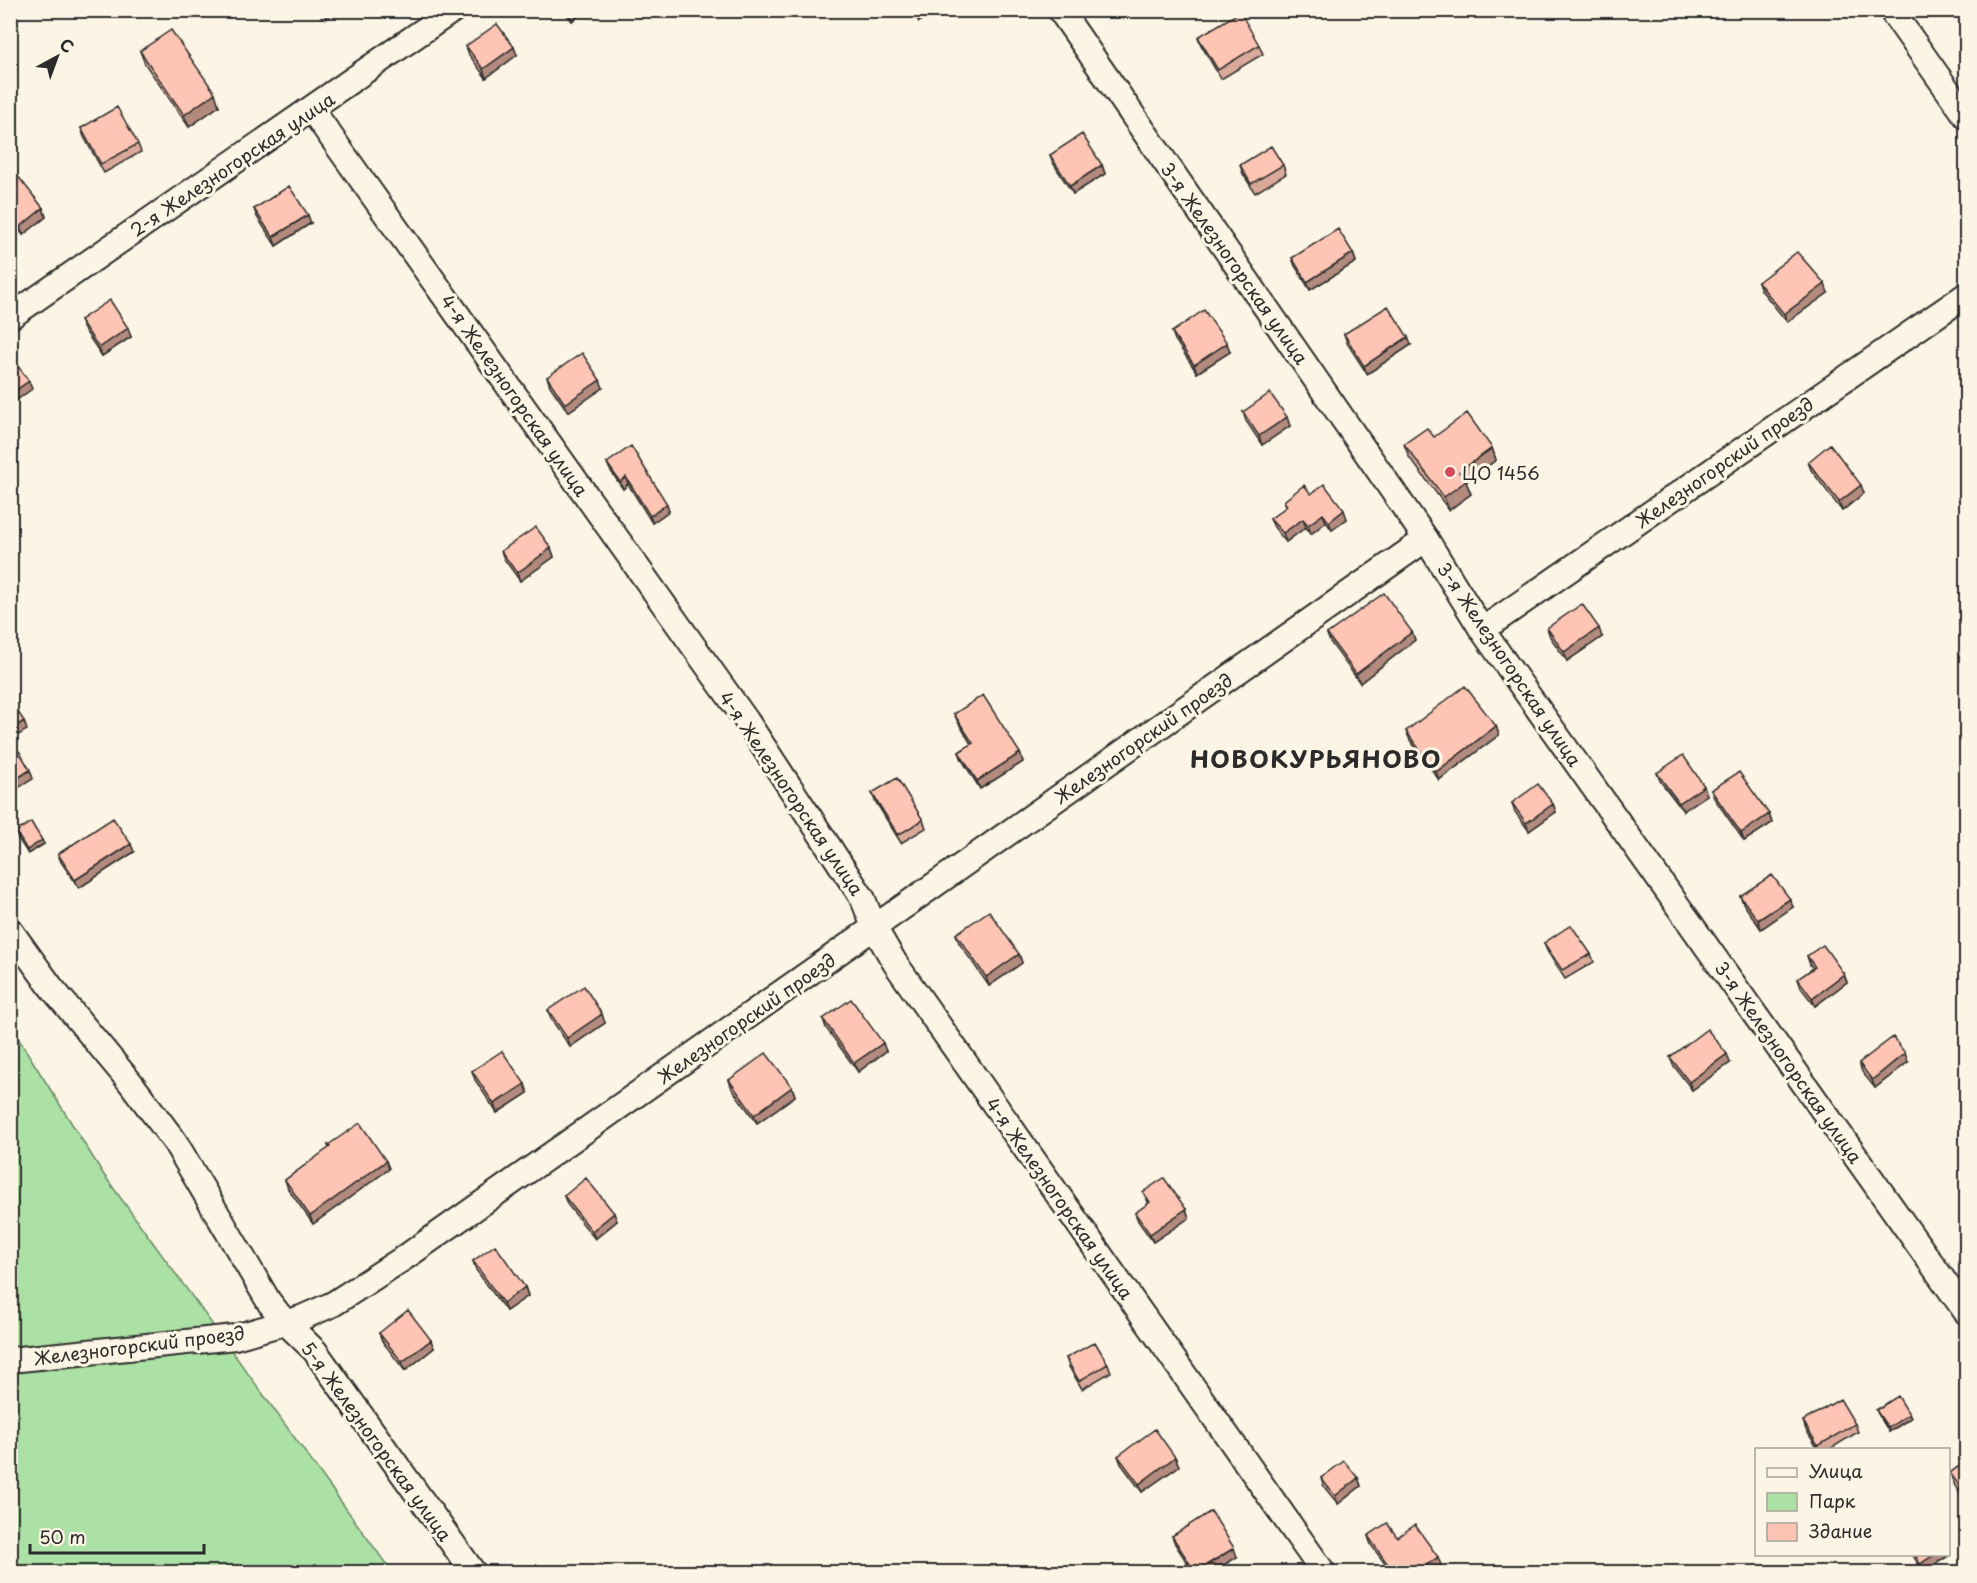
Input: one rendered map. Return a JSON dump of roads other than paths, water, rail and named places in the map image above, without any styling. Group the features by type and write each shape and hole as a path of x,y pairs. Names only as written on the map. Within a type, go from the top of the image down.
{"street":[{"name":"2-я Железногорская улица","path":"10,316 312,110 453,10"},
{"name":"3-я Железногорская улица","path":"1060,10 1426,539 1482,630 1966,1312"},
{"path":"1891,10 1966,116"},
{"name":"4-я Железногорская улица","path":"312,110 746,720 863,899 874,927 896,963 1323,1572"},
{"name":"Железногорский проезд","path":"1482,630 1966,295"},
{"name":"Железногорский проезд","path":"10,1360 234,1337 301,1318 333,1304 407,1256 1426,539"},
{"name":"5-я Железногорская улица","path":"10,930 51,987 130,1082 175,1142 269,1302 284,1322 315,1351 473,1572"}],"place":[{"name":"ЦО 1456","path":"1450,472"}],"district":[{"name":"НОВОКУРЬЯНОВО","path":"1316,758"}]}
